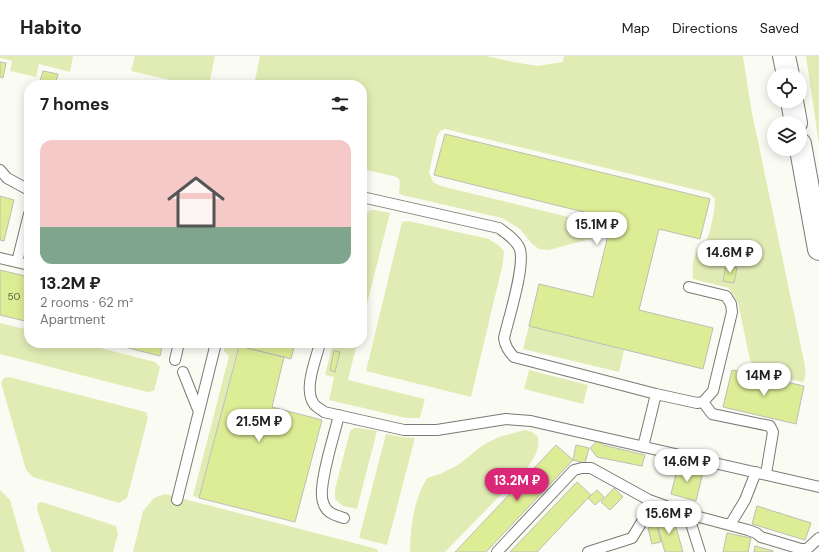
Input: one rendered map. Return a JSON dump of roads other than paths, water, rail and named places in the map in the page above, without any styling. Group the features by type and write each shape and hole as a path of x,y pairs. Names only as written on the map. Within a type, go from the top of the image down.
{"main road":[{"path":"784,56 787,68"},
{"path":"802,156 819,249"}],"lane":[{"path":"0,170 7,178 24,187"},
{"path":"367,198 499,228 513,238 520,248 522,264 504,338 508,352 514,358 697,403 703,402 713,391 732,312 731,304 726,296 689,287"},
{"path":"17,262 24,234"},
{"path":"0,258 24,264"},
{"path":"175,360 178,348"},
{"path":"177,500 215,348"},
{"path":"319,348 309,386 310,397 315,405 324,412 404,430 416,431 458,428 506,419 530,421 819,486"},
{"path":"183,372 199,412"},
{"path":"643,447 656,394"},
{"path":"703,402 712,414 770,426 773,432 761,473 730,525"},
{"path":"339,415 322,484 322,502 331,514 344,518"},
{"path":"497,552 574,470 582,468 591,468 649,500 688,514 756,533 761,537 801,549 807,549 819,538"},
{"path":"588,552 603,550 632,538 643,520 649,500"},
{"path":"688,514 700,552"}]}
